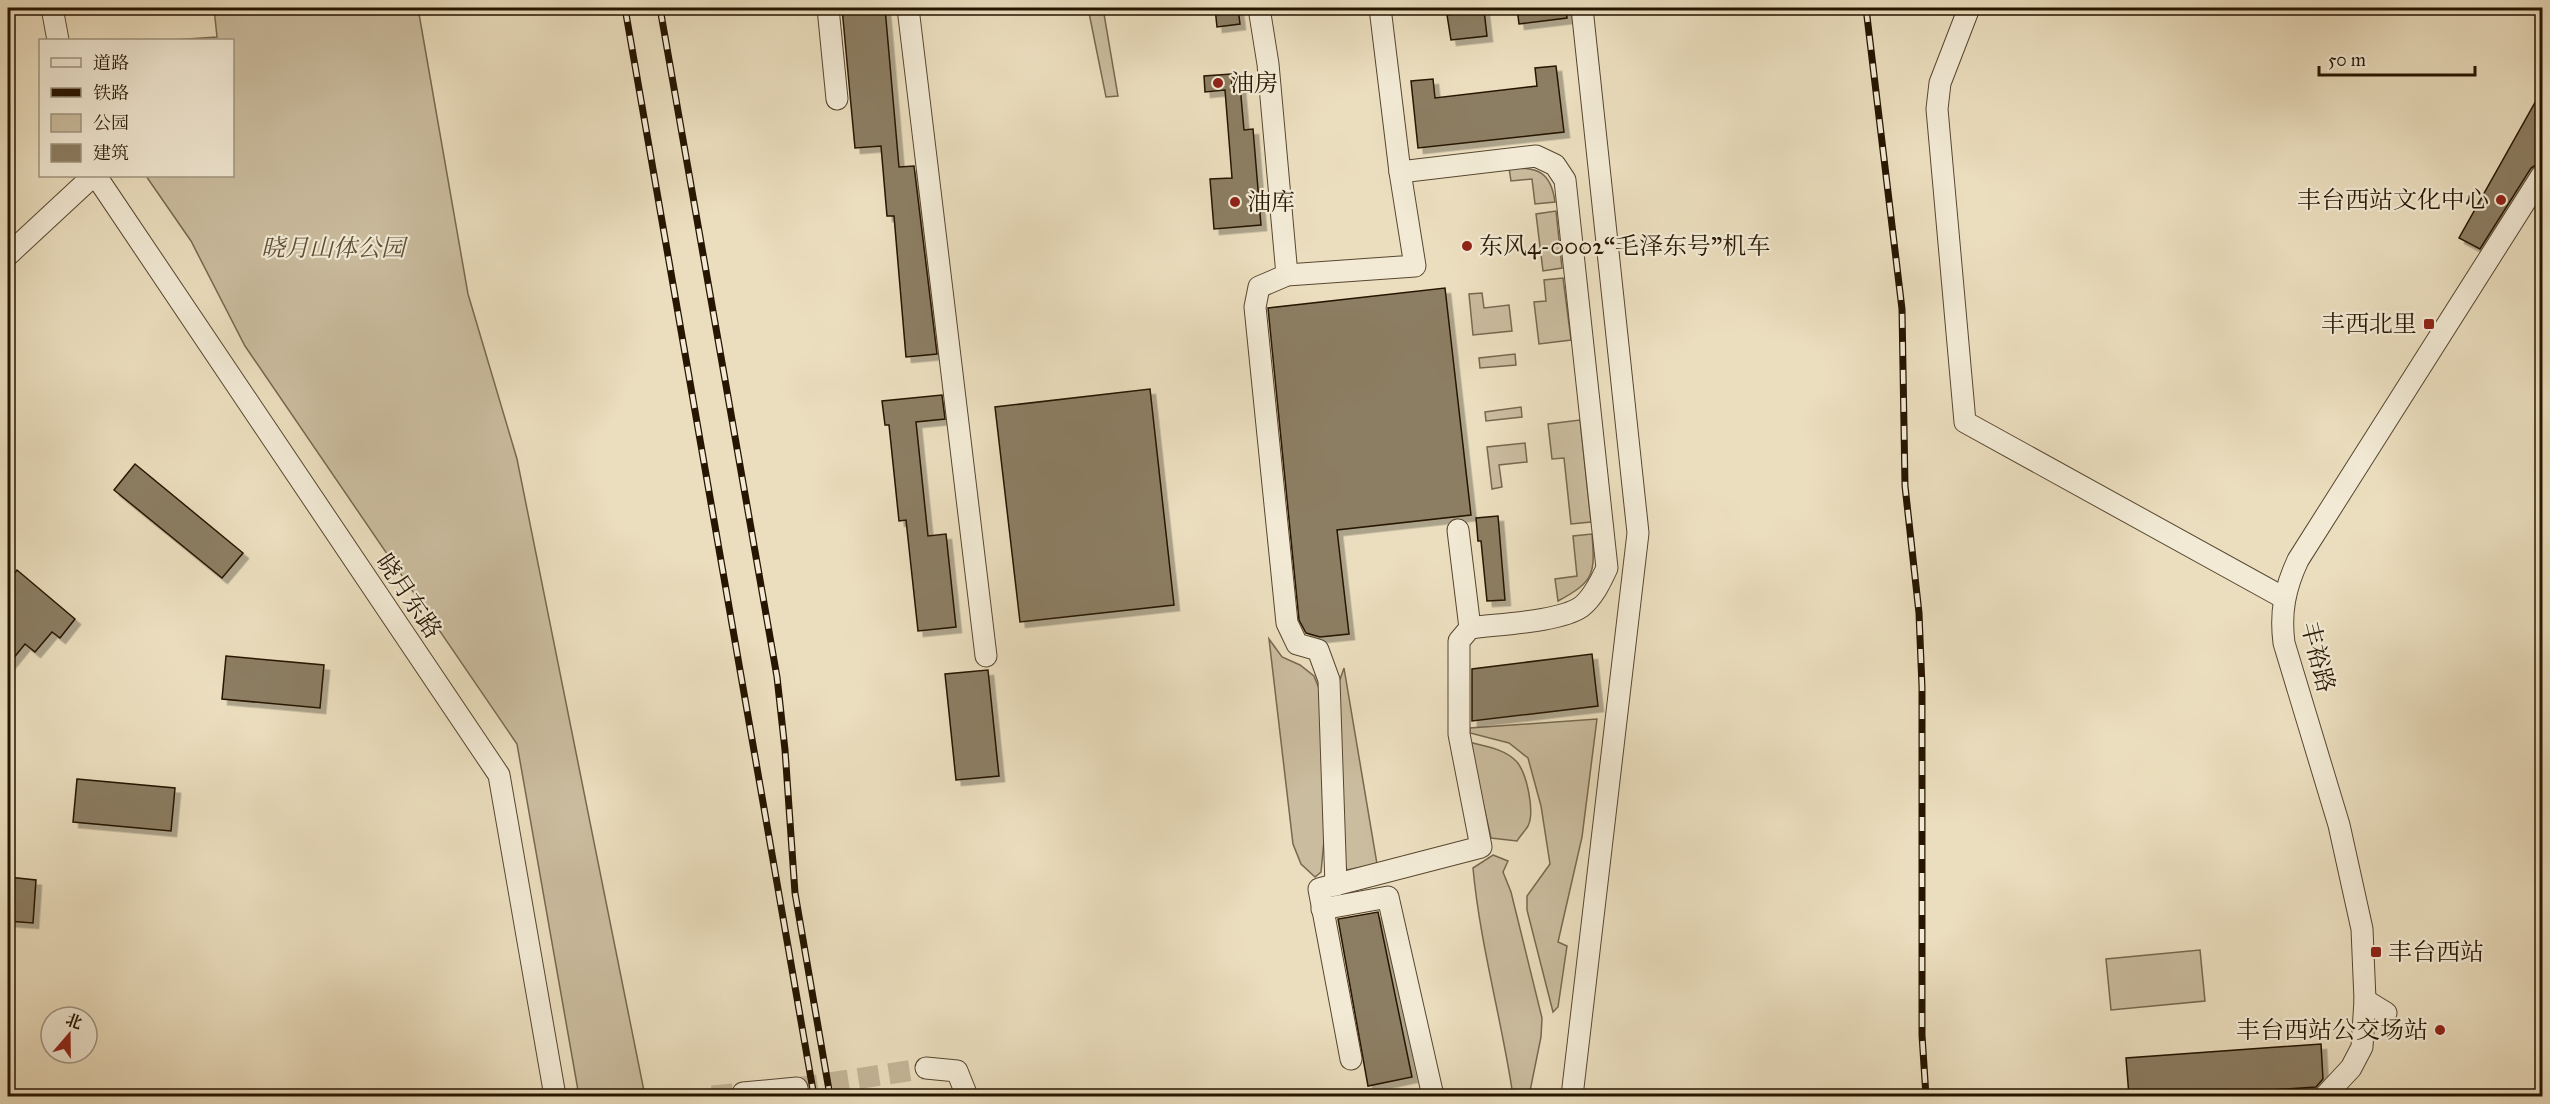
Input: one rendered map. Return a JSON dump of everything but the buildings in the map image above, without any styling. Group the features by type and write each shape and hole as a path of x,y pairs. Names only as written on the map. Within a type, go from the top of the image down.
{"street":[{"path":"52,8 58,39"},
{"path":"828,8 837,99"},
{"path":"908,8 986,656"},
{"path":"1259,8 1268,64 1287,275"},
{"path":"1336,885 1329,680 1318,650 1297,644 1287,623 1255,307 1259,287 1287,275 1415,266 1400,172 1380,8"},
{"path":"1572,1096 1638,533 1582,8"},
{"path":"1969,8 1940,83 1937,109 1965,422 2284,598"},
{"path":"1351,1059 1319,889 1481,847 1459,734 1460,641 1470,628 1562,615 1582,606 1600,583 1606,568 1565,180 1555,165 1536,156 1400,172"},
{"name":"丰裕路","path":"2325,1096 2351,1068 2362,1047 2365,1000 2362,929 2339,825 2284,643 2281,622 2284,598 2298,560 2542,175"},
{"path":"8,255 93,177"},
{"name":"晓月东路","path":"95,177 499,775 555,1096"},
{"path":"1458,530 1470,628"},
{"path":"1323,909 1388,897 1433,1096"},
{"path":"2365,1000 2386,1013"},
{"path":"926,1068 957,1071 967,1096"},
{"path":"743,1093 797,1088"}],"green space":[{"name":"晓月山体公园","path":"214,8 418,8 468,294 517,459 645,1096 579,1096 517,744 245,346 191,241 147,177 234,177 234,39 187,39 217,37"},
{"path":"1088,8 1103,8 1118,96 1106,97"},
{"path":"1509,168 1535,170 1541,173 1550,184 1555,202 1535,204 1532,179 1511,181"},
{"path":"1556,211 1562,268 1543,271 1536,214"},
{"path":"1563,278 1571,340 1539,344 1534,302 1546,301 1544,280"},
{"path":"1482,293 1484,308 1509,305 1512,331 1473,335 1469,294"},
{"path":"1515,354 1516,365 1480,368 1479,358"},
{"path":"1521,407 1522,417 1486,421 1485,412"},
{"path":"1580,420 1591,522 1571,524 1564,458 1552,459 1548,424"},
{"path":"1525,443 1527,462 1499,465 1502,487 1492,489 1487,447"},
{"path":"1592,534 1593,559 1590,575 1579,588 1558,601 1555,579 1577,576 1573,536"},
{"path":"1269,639 1282,657 1300,665 1314,676 1320,691 1325,830 1321,872 1315,877 1301,864 1293,844"},
{"path":"1344,668 1377,864 1347,870 1340,854 1337,688"},
{"path":"1597,719 1582,837 1558,942 1567,946 1558,1007 1553,1012 1527,910 1527,896 1550,864 1541,806 1528,758 1509,743 1470,733 1470,728"},
{"path":"1469,742 1507,754 1521,768 1529,793 1531,812 1528,826 1517,841 1491,838"},
{"path":"1493,855 1508,861 1503,872 1511,892 1542,1018 1541,1037 1529,1096 1513,1096 1476,897 1473,868"},
{"path":"2200,950 2205,1001 2111,1010 2106,959"}],"tunnel":[{"path":"797,1088 926,1068"},
{"path":"712,1096 743,1093"}],"railway":[{"path":"625,8 814,1096"},
{"path":"660,8 777,677 785,750 795,893 830,1096"},
{"path":"1866,8 1902,309 1905,486 1919,613 1922,687 1922,1035 1926,1096"}],"place":[{"name":"油房","path":"1218,83"},
{"name":"丰台西站文化中心","path":"2501,200"},
{"name":"油库","path":"1235,202"},
{"name":"东风4-0002“毛泽东号”机车","path":"1467,246"},
{"name":"丰西北里","path":"2429,324"},
{"name":"丰台西站","path":"2376,952"},
{"name":"丰台西站公交场站","path":"2440,1030"}]}
